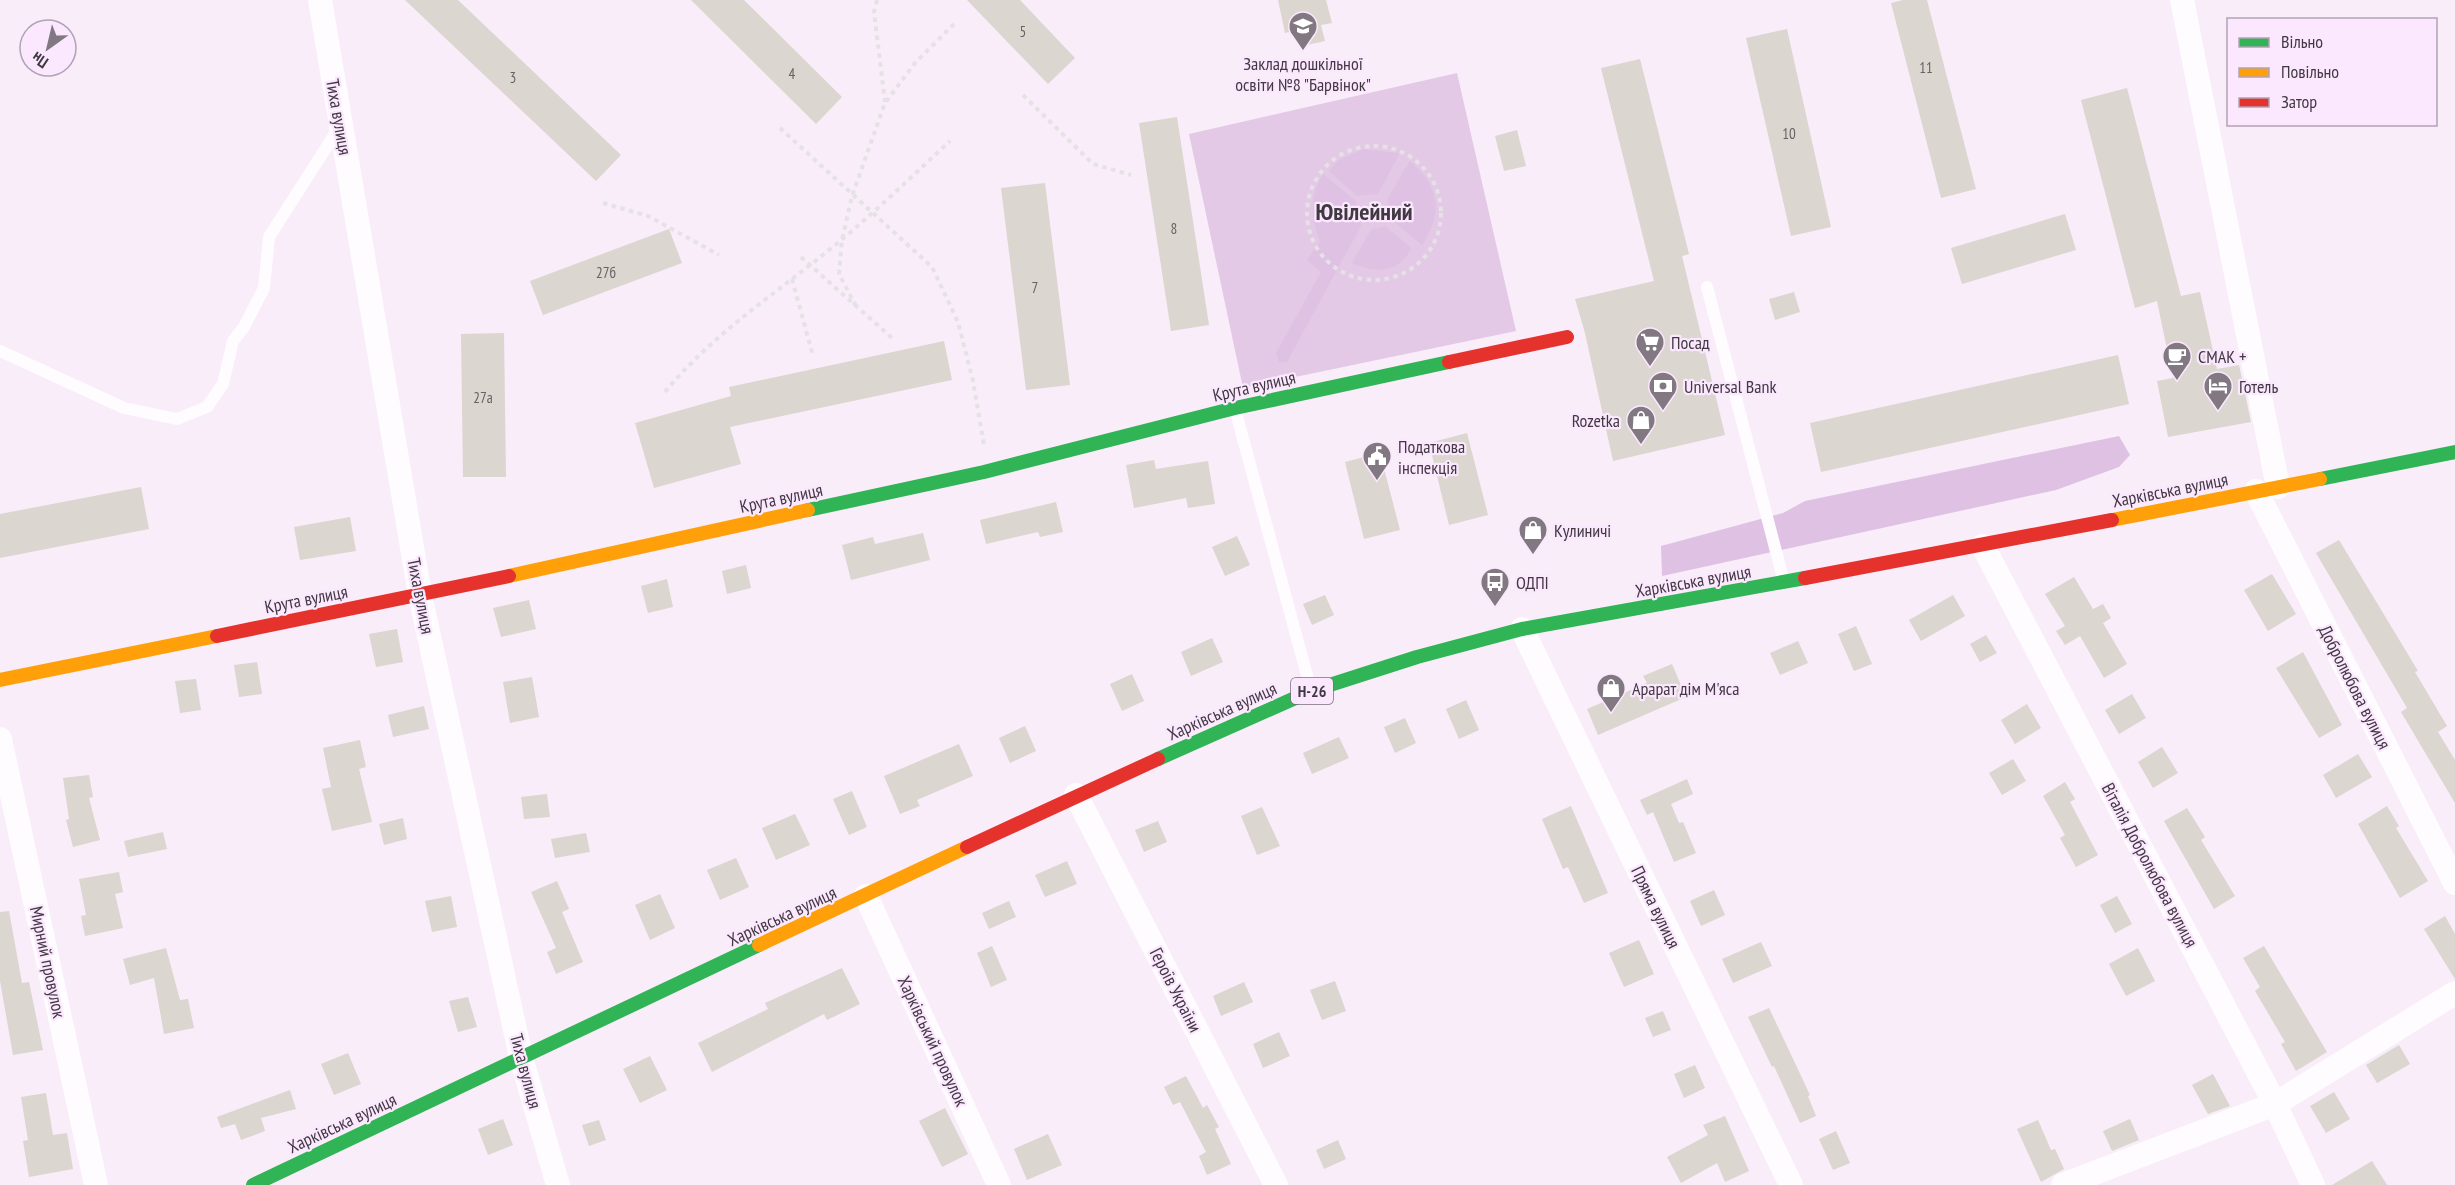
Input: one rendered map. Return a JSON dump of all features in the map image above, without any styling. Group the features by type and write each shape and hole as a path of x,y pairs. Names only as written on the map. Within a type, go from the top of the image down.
{"main road":[{"name":"Крута вулиця","path":"0,680 420,595 989,471 1235,408 1567,337"},
{"name":"Харківська вулиця","path":"253,1185 1076,795 1311,691 1418,657 1522,629 1983,546 2455,453"}],"street":[{"name":"Тиха вулиця","path":"320,0 420,595 521,1058 558,1185"},
{"name":"Добролюбова вулиця","path":"2182,0 2267,489 2455,883"},
{"name":"Віталія Добролюбова вулиця","path":"1983,546 2275,1104 2313,1185"},
{"name":"Пряма вулиця","path":"1522,629 1791,1185"},
{"name":"Мирний провулок","path":"0,739 96,1185"},
{"name":"Героїв України","path":"1076,795 1276,1185"},
{"name":"Харківський провулок","path":"866,896 999,1185"},
{"path":"2063,1185 2275,1104 2455,993"}],"lane":[{"path":"0,351 124,408 177,419 207,406 223,384 233,341 244,327 264,288 269,237 340,124"},
{"path":"1707,287 1784,583"},
{"path":"1235,408 1311,691"}],"path":[{"path":"877,0 874,12 885,103"},
{"path":"856,306 840,274 842,240 852,196 885,103 915,63 954,24"},
{"path":"1023,95 1093,164 1131,175"},
{"path":"780,128 932,267 958,322 973,381 989,471"},
{"path":"665,392 685,367 761,301 842,240 950,141"},
{"path":"1374,145 1397,149 1417,160 1431,177 1439,197 1441,219 1436,240 1425,256 1407,272 1387,279 1365,279 1343,272 1326,261 1313,243 1307,221 1308,198 1316,177 1331,160 1352,149 1374,145"},
{"path":"603,203 648,216 719,255"},
{"path":"801,257 892,338"},
{"path":"792,279 813,357"}],"shaded area":[{"path":"1457,73 1516,331 1243,388 1189,134"},
{"path":"1363,149 1400,153 1378,194 1357,196 1329,171 1337,161"},
{"path":"1410,161 1427,180 1435,200 1436,211 1433,222 1422,245 1392,220 1387,199"},
{"path":"1323,174 1356,201 1361,226 1287,362 1279,362 1276,353 1321,272 1307,260 1320,241 1314,224 1313,207 1316,190"},
{"path":"1385,226 1411,248 1407,256 1394,267 1386,269 1370,269 1352,263 1371,230"},
{"path":"2119,436 2130,455 2119,467 2056,490 1662,576 1661,546 1783,513 1805,501"}],"building":[{"path":"405,0 458,0 621,155 596,181"},
{"path":"691,0 744,0 842,97 816,124"},
{"path":"967,0 1020,0 1075,58 1048,84"},
{"path":"1278,0 1326,0 1332,23 1321,25 1325,41 1302,46 1298,30 1285,33"},
{"path":"1903,0 1927,0 1976,189 1941,198 1891,3"},
{"path":"1787,29 1831,227 1791,236 1746,38"},
{"path":"1640,59 1689,254 1682,256 1725,435 1613,461 1585,333 1575,299 1654,281 1601,68"},
{"path":"2127,88 2181,296 2200,292 2217,369 2239,365 2251,422 2168,437 2157,381 2173,378 2157,301 2135,308 2081,100"},
{"path":"1177,117 1209,325 1171,331 1139,123"},
{"path":"1517,130 1526,166 1504,171 1495,136"},
{"path":"1045,183 1070,385 1026,390 1001,188"},
{"path":"2065,214 2076,250 1962,284 1951,248"},
{"path":"669,229 682,263 543,315 530,281"},
{"path":"1794,292 1800,312 1775,320 1769,299"},
{"path":"504,333 506,477 463,477 461,334"},
{"path":"944,341 952,380 730,427 741,464 654,488 635,423 731,396 729,387"},
{"path":"2118,355 2129,404 1821,472 1810,423"},
{"path":"1467,433 1488,515 1449,525 1429,443"},
{"path":"1380,453 1400,530 1364,539 1345,462"},
{"path":"1154,460 1156,469 1208,461 1215,504 1188,508 1186,498 1134,508 1126,465"},
{"path":"141,487 149,529 0,558 0,514"},
{"path":"1056,502 1063,532 1040,537 1038,532 986,544 980,520"},
{"path":"350,517 356,551 300,560 294,527"},
{"path":"923,533 930,560 851,580 842,545 873,537 875,544"},
{"path":"1237,536 1250,565 1225,576 1212,547"},
{"path":"2339,540 2418,671 2415,672 2447,726 2438,732 2455,760 2455,803 2401,712 2407,708 2316,553"},
{"path":"746,565 751,588 727,594 722,571"},
{"path":"2272,574 2296,614 2268,631 2244,590"},
{"path":"2074,577 2093,609 2103,604 2111,618 2103,623 2127,664 2104,678 2080,636 2065,645 2056,631 2065,626 2045,594"},
{"path":"667,579 673,607 648,613 641,586"},
{"path":"1325,595 1334,615 1312,625 1303,604"},
{"path":"1953,595 1965,616 1921,641 1909,620"},
{"path":"529,600 536,629 501,637 493,608"},
{"path":"1856,626 1872,664 1854,671 1838,634"},
{"path":"397,629 403,662 376,667 369,634"},
{"path":"1986,635 1997,653 1980,662 1970,644"},
{"path":"1212,638 1223,662 1191,676 1181,652"},
{"path":"1798,641 1808,663 1780,675 1770,653"},
{"path":"2303,652 2342,725 2319,738 2276,668"},
{"path":"257,662 262,694 239,697 234,665"},
{"path":"1672,664 1686,697 1598,735 1587,709 1647,683 1643,676"},
{"path":"1132,674 1144,701 1122,711 1110,684"},
{"path":"532,677 539,717 510,723 503,682"},
{"path":"196,679 201,710 180,713 175,681"},
{"path":"2132,694 2146,718 2119,734 2105,710"},
{"path":"1466,700 1479,730 1459,739 1446,709"},
{"path":"2027,704 2041,728 2015,744 2001,720"},
{"path":"424,706 429,729 393,737 388,715"},
{"path":"1405,718 1416,743 1395,753 1384,727"},
{"path":"1025,726 1036,751 1010,763 999,738"},
{"path":"1339,737 1349,758 1312,774 1303,753"},
{"path":"360,740 366,767 359,769 372,822 332,831 322,789 331,787 323,748"},
{"path":"959,744 973,776 917,800 920,806 900,814 884,776"},
{"path":"2162,747 2178,773 2153,788 2138,762"},
{"path":"2358,754 2372,777 2336,798 2323,775"},
{"path":"2013,759 2026,781 2002,795 1989,773"},
{"path":"89,775 93,797 89,798 100,840 73,847 66,820 69,819 63,778"},
{"path":"1687,779 1693,794 1671,804 1679,823 1683,822 1696,853 1674,862 1653,812 1647,815 1640,800"},
{"path":"2065,782 2075,799 2070,802 2098,855 2076,867 2060,838 2065,835 2043,796"},
{"path":"852,791 867,827 849,835 833,799"},
{"path":"547,794 550,817 524,819 521,797"},
{"path":"1571,806 1608,893 1584,903 1568,867 1563,869 1542,819"},
{"path":"2387,806 2399,826 2396,828 2428,881 2400,898 2358,824"},
{"path":"1262,807 1280,846 1257,855 1241,816"},
{"path":"2187,808 2205,837 2201,840 2235,896 2214,909 2164,821"},
{"path":"795,814 810,845 776,860 762,828"},
{"path":"403,818 407,839 384,845 379,824"},
{"path":"1158,821 1167,842 1144,852 1135,830"},
{"path":"163,832 167,849 128,857 124,841"},
{"path":"586,833 590,852 555,858 551,839"},
{"path":"736,858 749,887 720,900 707,870"},
{"path":"1067,861 1077,884 1045,897 1035,875"},
{"path":"119,872 123,892 115,894 123,928 85,936 81,916 86,915 79,879"},
{"path":"557,881 569,909 562,912 583,962 556,974 547,952 556,948 531,892"},
{"path":"1714,890 1725,915 1701,926 1690,901"},
{"path":"660,894 675,928 650,940 635,905"},
{"path":"451,896 457,927 432,932 425,901"},
{"path":"2117,896 2132,924 2115,933 2100,905"},
{"path":"1009,901 1016,917 989,929 982,913"},
{"path":"9,911 22,983 29,982 43,1050 13,1055 0,981 0,912"},
{"path":"2445,916 2455,934 2455,979 2424,929"},
{"path":"1639,940 1654,974 1624,987 1609,953"},
{"path":"1761,942 1772,966 1733,983 1722,959"},
{"path":"992,946 1007,980 991,987 977,953"},
{"path":"2264,946 2327,1052 2296,1071 2281,1044 2285,1042 2255,991 2260,987 2243,958"},
{"path":"166,948 180,1000 188,999 194,1028 164,1034 154,978 130,985 123,959"},
{"path":"2138,948 2155,981 2126,996 2109,964"},
{"path":"842,968 860,1004 827,1020 824,1014 712,1072 698,1043 768,1009 765,1003"},
{"path":"1335,981 1346,1011 1322,1020 1310,990"},
{"path":"1244,982 1253,1002 1221,1016 1213,996"},
{"path":"468,997 477,1027 458,1032 449,1001"},
{"path":"1769,1008 1810,1095 1808,1096 1816,1116 1800,1123 1748,1017"},
{"path":"1663,1011 1671,1030 1653,1037 1645,1018"},
{"path":"1279,1032 1290,1056 1263,1068 1253,1044"},
{"path":"2399,1045 2410,1064 2377,1083 2366,1065"},
{"path":"348,1053 361,1084 334,1095 321,1064"},
{"path":"650,1056 667,1090 640,1103 623,1069"},
{"path":"1695,1065 1705,1088 1684,1098 1674,1074"},
{"path":"2213,1074 2230,1106 2208,1114 2192,1085"},
{"path":"1186,1076 1203,1108 1207,1105 1219,1127 1215,1129 1231,1164 1207,1175 1199,1156 1206,1152 1180,1102 1173,1105 1164,1087"},
{"path":"290,1090 296,1109 261,1118 265,1131 241,1140 235,1124 221,1128 217,1117"},
{"path":"2334,1092 2350,1119 2326,1133 2310,1106"},
{"path":"46,1093 53,1135 67,1133 73,1169 29,1177 23,1141 28,1140 21,1097"},
{"path":"945,1108 968,1154 942,1167 919,1121"},
{"path":"1725,1116 1749,1171 1725,1182 1717,1163 1681,1183 1667,1157 1708,1135 1703,1125"},
{"path":"503,1119 513,1145 488,1155 478,1129"},
{"path":"2130,1119 2139,1140 2112,1151 2103,1131"},
{"path":"599,1120 606,1140 589,1146 582,1125"},
{"path":"2038,1120 2051,1150 2055,1149 2064,1169 2041,1182 2017,1129"},
{"path":"1836,1131 1850,1163 1833,1170 1819,1139"},
{"path":"1048,1134 1062,1165 1027,1180 1014,1149"},
{"path":"1338,1140 1346,1159 1324,1169 1316,1150"},
{"path":"2372,1161 2387,1185 2332,1185"}],"traffic: fast":[{"path":"808,510 984,472 1235,408 1449,362"},
{"path":"2320,479 2455,452"},
{"path":"1158,759 1311,691 1417,657 1522,629 1805,578"},
{"path":"253,1185 759,945"}],"traffic: slow":[{"path":"2112,520 2320,479"},
{"path":"509,576 808,510"},
{"path":"0,680 217,636"},
{"path":"759,945 967,847"}],"traffic: jam":[{"path":"1449,362 1567,337"},
{"path":"1805,578 2112,520"},
{"path":"217,636 509,576"},
{"path":"967,847 1158,759"}],"place":[{"name":"Заклад дошкільної освіти №8 \"Барвінок\"","path":"1303,52"},
{"name":"Посад","path":"1650,368"},
{"name":"СМАК +","path":"2177,382"},
{"name":"Universal Bank","path":"1663,412"},
{"name":"Готель","path":"2218,412"},
{"name":"Rozetka","path":"1641,446"},
{"name":"Податкова інспекція","path":"1377,482"},
{"name":"Кулиничі","path":"1533,556"},
{"name":"ОДПІ","path":"1495,608"},
{"name":"Арарат дім М'яса","path":"1611,714"}],"district":[{"name":"Ювілейний","path":"1364,211"}]}
